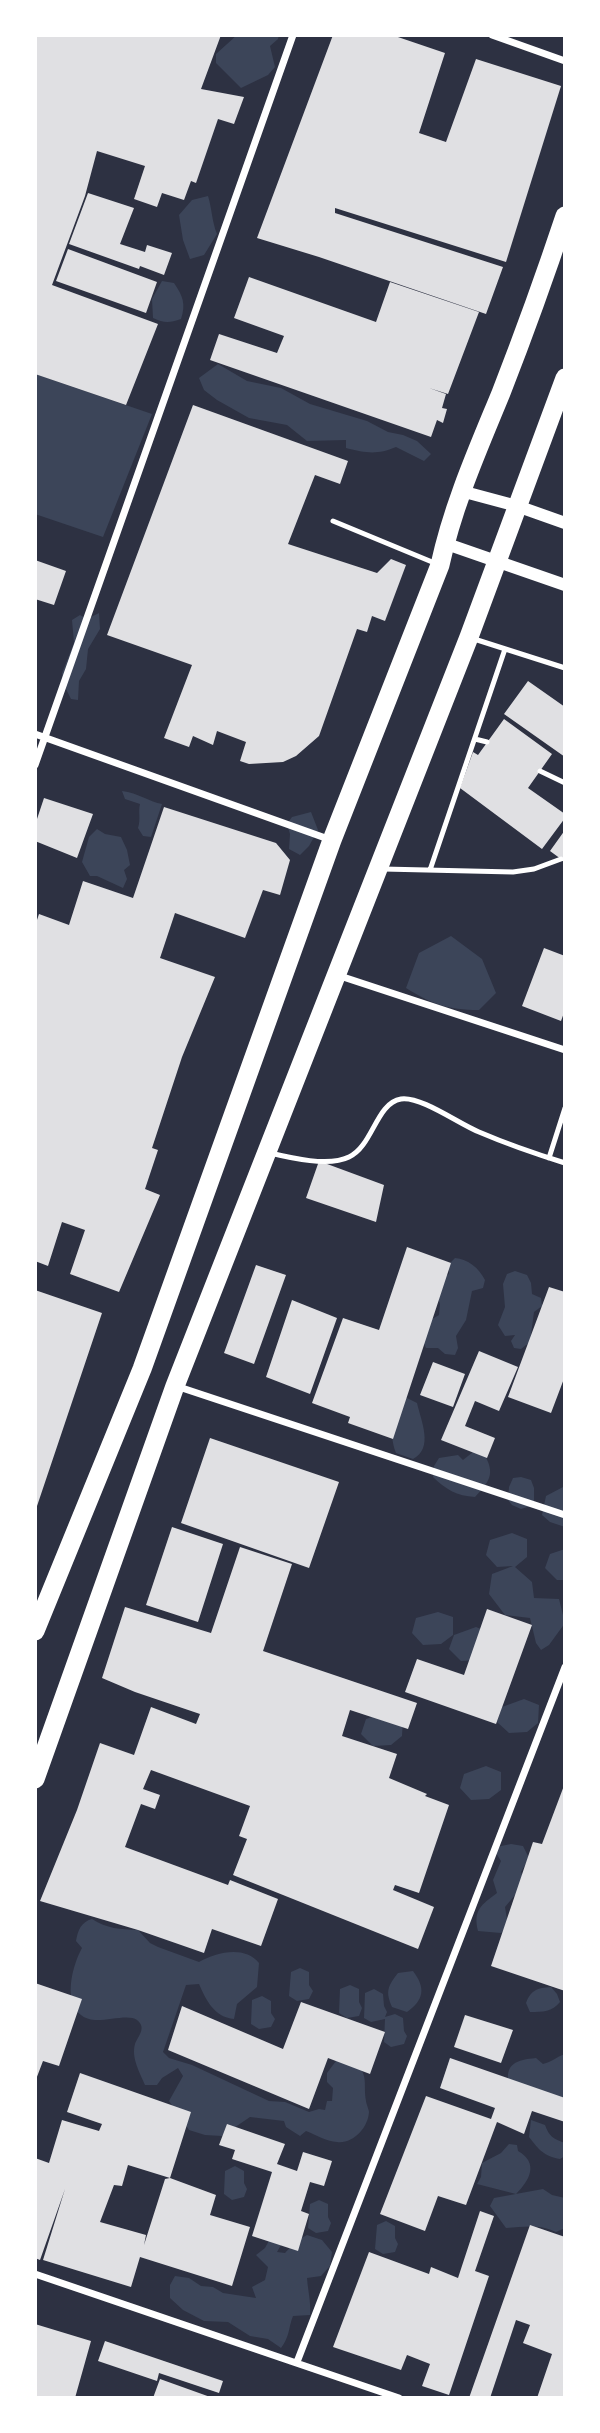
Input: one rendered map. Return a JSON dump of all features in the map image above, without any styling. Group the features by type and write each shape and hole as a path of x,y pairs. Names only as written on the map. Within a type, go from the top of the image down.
{"highway":[{"path":"35,1631 142,1369 332,840 440,565 444,543 461,491 533,313 565,216"},
{"path":"35,1779 176,1386 469,638 565,378"}],"street":[{"path":"35,765 293,35"},
{"path":"492,35 565,61"},
{"path":"461,491 517,506 565,523"},
{"path":"444,543 565,585"},
{"path":"35,734 332,840"},
{"path":"337,974 565,1049"},
{"path":"176,1386 565,1516"},
{"path":"297,2362 565,1667"},
{"path":"35,2274 399,2398"}],"lane":[{"path":"333,522 440,565"},
{"path":"469,638 565,668"},
{"path":"430,870 505,649"},
{"path":"475,738 487,742"},
{"path":"540,771 565,783"},
{"path":"377,869 513,872 534,869 561,859"},
{"path":"267,1152 299,1159 346,1159 361,1150 387,1105 400,1099 413,1100 476,1130 565,1163"},
{"path":"549,1158 565,1108"}],"shaded area":[{"path":"237,35 279,35 270,46 275,67 268,75 241,88 216,63 216,54"},
{"path":"208,196 217,234 204,255 190,259 183,240 179,215 192,200"},
{"path":"162,281 174,283 180,292 183,300 181,319 167,322 153,318 152,299"},
{"path":"218,364 247,381 281,388 310,404 403,435 417,441 431,454 424,461 396,447 366,452 346,448 346,440 307,441 287,425 249,418 204,390 199,378"},
{"path":"35,374 152,414 103,537 35,514"},
{"path":"99,613 100,629 88,649 86,669 79,681 78,700 71,699 62,673 74,643 72,620 80,615 87,619"},
{"path":"122,791 162,804 151,837 143,836 138,828 140,804 125,799"},
{"path":"311,812 318,830 300,855 289,849 290,834 287,824 292,817"},
{"path":"97,829 105,834 121,837 127,850 130,865 124,870 127,879 123,888 97,876 90,876 82,862 89,837"},
{"path":"451,936 482,959 496,993 479,1010 440,1005 406,988 419,953"},
{"path":"455,1258 473,1265 485,1280 483,1288 472,1291 466,1320 456,1336 458,1348 455,1355 445,1354 438,1348 426,1348 422,1339 427,1322 439,1315 440,1304 435,1291 449,1274 449,1264"},
{"path":"515,1271 527,1275 532,1294 541,1298 542,1306 534,1312 530,1342 521,1349 514,1348 511,1341 515,1335 505,1336 498,1325 505,1307 503,1284 507,1274"},
{"path":"405,1397 417,1403 425,1441 419,1454 413,1459 396,1453 393,1445 394,1424"},
{"path":"473,1452 484,1454 490,1467 487,1482 475,1497 452,1491 433,1477 434,1466 439,1458 458,1455 463,1460"},
{"path":"513,1478 531,1480 534,1505 521,1509 508,1500"},
{"path":"563,1487 565,1527 550,1522 542,1515 546,1496"},
{"path":"512,1533 527,1539 527,1557 515,1567 532,1582 534,1598 559,1599 565,1623 549,1645 541,1650 536,1643 530,1618 505,1615 489,1594 492,1574 513,1566 497,1567 486,1555 490,1540"},
{"path":"565,1549 565,1580 557,1580 545,1568 550,1554"},
{"path":"438,1612 453,1617 453,1635 441,1644 423,1645 412,1633 416,1618"},
{"path":"476,1627 491,1633 479,1660 461,1661 449,1649 454,1635"},
{"path":"524,1699 539,1705 538,1723 527,1732 509,1733 497,1722 502,1707"},
{"path":"388,1712 403,1718 402,1736 391,1745 373,1746 361,1734 366,1719"},
{"path":"486,1766 501,1772 501,1790 489,1799 471,1800 460,1788 464,1774"},
{"path":"511,1844 523,1846 529,1858 521,1872 525,1883 505,1907 508,1926 501,1933 478,1931 477,1918 480,1909 497,1893 493,1880 501,1861 494,1850"},
{"path":"92,1919 108,1927 138,1930 150,1943 199,1962 230,1952 253,1957 259,1963 257,1987 237,2004 234,2019 216,2011 199,1984 186,1985 163,2052 169,2058 192,2065 269,2101 285,2102 309,2112 325,2110 327,2101 332,2101 333,2088 327,2082 327,2073 336,2061 356,2061 364,2076 369,2112 363,2129 354,2138 343,2142 325,2139 306,2131 300,2136 286,2127 284,2121 250,2117 222,2136 189,2130 169,2101 183,2076 178,2068 162,2078 157,2085 145,2085 134,2055 135,2044 142,2029 140,2023 128,2017 89,2019 74,2007 71,1997 72,1976 82,1948 76,1941 81,1927"},
{"path":"300,1968 309,1972 309,1985 313,1991 309,1999 297,2001 289,1996 291,1972"},
{"path":"413,1971 420,1983 420,1998 407,2012 392,2007 388,1993 392,1982 398,1973"},
{"path":"350,1985 359,1989 362,2008 359,2016 347,2018 339,2013 340,1989"},
{"path":"551,1987 560,2002 547,2011 530,2012 526,2003 532,1992"},
{"path":"374,1989 383,1994 387,2012 385,2017 395,2014 403,2018 407,2036 404,2044 391,2047 384,2042 385,2019 371,2022 364,2018 365,1993"},
{"path":"262,1996 271,2001 271,2013 275,2019 271,2027 259,2029 251,2024 252,2000"},
{"path":"565,2054 565,2103 509,2086 508,2072 514,2064 536,2058 543,2064"},
{"path":"531,2120 545,2125 552,2137 565,2143 565,2156 554,2158 539,2149 529,2137"},
{"path":"509,2144 517,2145 518,2151 529,2161 530,2172 521,2189 516,2194 477,2184 481,2177 482,2163 501,2153"},
{"path":"235,2166 244,2171 247,2189 244,2197 232,2200 224,2194 225,2171"},
{"path":"543,2189 552,2195 565,2198 565,2228 556,2232 537,2227 506,2228 490,2206 494,2198"},
{"path":"319,2200 328,2204 331,2223 328,2231 316,2233 308,2228 310,2204"},
{"path":"386,2221 395,2226 398,2244 395,2252 383,2254 375,2249 377,2225"},
{"path":"272,2235 281,2245 277,2252 285,2253 296,2241 307,2235 322,2240 332,2252 330,2266 321,2276 307,2278 310,2315 293,2316 281,2348 268,2339 250,2336 228,2322 204,2321 183,2310 170,2298 170,2285 175,2276 189,2278 201,2286 213,2287 223,2293 256,2298 252,2287 265,2280 268,2267 256,2255 265,2248"}],"building":[{"path":"35,35 221,35 201,89 244,97 234,124 218,119 196,183 191,181 184,200 162,193 157,207 134,199 145,166 97,151 85,196 52,285 158,324 126,405 35,374"},
{"path":"333,35 392,35 445,53 419,133 446,142 476,59 561,86 506,262 335,208 335,213 503,267 486,314 257,238"},
{"path":"88,193 134,208 120,244 145,252 147,245 172,253 164,275 69,244"},
{"path":"68,249 157,282 146,313 56,281"},
{"path":"249,277 376,322 390,282 479,312 448,394 429,388 446,394 442,408 447,409 443,423 437,420 431,437 210,360 219,334 277,353 284,336 234,318"},
{"path":"193,405 348,461 340,484 315,475 288,544 377,573 391,559 406,565 385,621 372,616 367,632 357,629 319,736 296,756 283,762 249,764 240,761 246,742 217,731 213,745 193,736 189,747 164,738 192,665 107,635"},
{"path":"35,560 66,571 54,605 35,599"},
{"path":"528,681 565,707 565,757 504,714"},
{"path":"504,719 552,754 528,788 565,814 565,818 542,849 460,788 473,752 478,755"},
{"path":"44,798 93,814 77,858 35,841 35,825"},
{"path":"164,807 276,843 290,860 280,895 263,890 245,938 175,913 160,958 215,977 182,1057 152,1148 158,1150 145,1189 160,1195 119,1292 70,1274 85,1230 62,1222 48,1266 35,1261 35,926 39,914 69,925 83,881 133,898"},
{"path":"565,830 565,862 550,851"},
{"path":"544,948 565,956 565,1010 561,1021 522,1006"},
{"path":"319,1161 384,1185 376,1222 306,1198"},
{"path":"407,1247 451,1263 393,1439 348,1423 350,1417 312,1403 343,1318 379,1330"},
{"path":"256,1265 286,1275 254,1364 224,1353"},
{"path":"549,1287 565,1292 565,1376 551,1413 508,1397"},
{"path":"35,1290 102,1313 35,1512"},
{"path":"292,1300 337,1318 310,1394 266,1377"},
{"path":"479,1351 518,1367 499,1411 475,1401 465,1426 495,1438 487,1458 441,1440"},
{"path":"433,1362 465,1374 453,1407 420,1395"},
{"path":"210,1438 339,1482 309,1568 181,1523"},
{"path":"172,1527 223,1544 198,1622 146,1605"},
{"path":"240,1547 292,1564 263,1651 417,1703 408,1729 350,1710 342,1736 397,1754 389,1778 449,1805 419,1893 395,1885 393,1890 434,1907 418,1949 233,1875 247,1839 239,1836 250,1806 151,1770 143,1789 160,1795 155,1809 141,1804 125,1847 228,1885 230,1880 278,1899 261,1946 212,1929 204,1953 40,1901 77,1810 100,1743 134,1755 151,1707 196,1724 200,1714 102,1678 125,1607 211,1633"},
{"path":"487,1609 532,1625 496,1724 405,1692 417,1659 464,1675"},
{"path":"565,1783 565,1991 491,1966 533,1842 542,1844"},
{"path":"35,1983 82,1999 59,2066 43,2061 35,2082"},
{"path":"301,2002 385,2032 370,2074 328,2058 309,2109 168,2050 182,2006 283,2049"},
{"path":"465,2015 513,2030 501,2063 454,2047"},
{"path":"450,2058 565,2098 565,2122 532,2111 524,2134 497,2122 466,2205 438,2196 425,2231 380,2214 426,2096 491,2119 495,2108 440,2088"},
{"path":"80,2073 191,2112 170,2178 216,2195 210,2215 250,2227 232,2286 140,2257 131,2287 43,2260 65,2189 40,2260 35,2258 35,2158 49,2163 62,2120 99,2131 102,2124 67,2112","holes":["128,2165 170,2178 165,2179 144,2245 146,2235 100,2222 114,2185 122,2186"]},
{"path":"227,2124 285,2144 277,2164 297,2171 303,2152 332,2161 324,2186 310,2182 301,2211 309,2214 298,2251 252,2236 272,2172 232,2159 235,2150 219,2145"},
{"path":"480,2211 494,2216 475,2271 489,2276 449,2395 422,2386 430,2364 407,2355 401,2370 333,2347 369,2252 429,2274 431,2267 458,2278"},
{"path":"530,2225 565,2237 565,2398 537,2398 552,2354 523,2343 530,2325 516,2320 490,2398 469,2398"},
{"path":"35,2324 91,2341 75,2398 35,2398"},
{"path":"105,2341 223,2381 219,2393 159,2373 157,2381 98,2361"},
{"path":"160,2379 213,2398 153,2398"}]}
